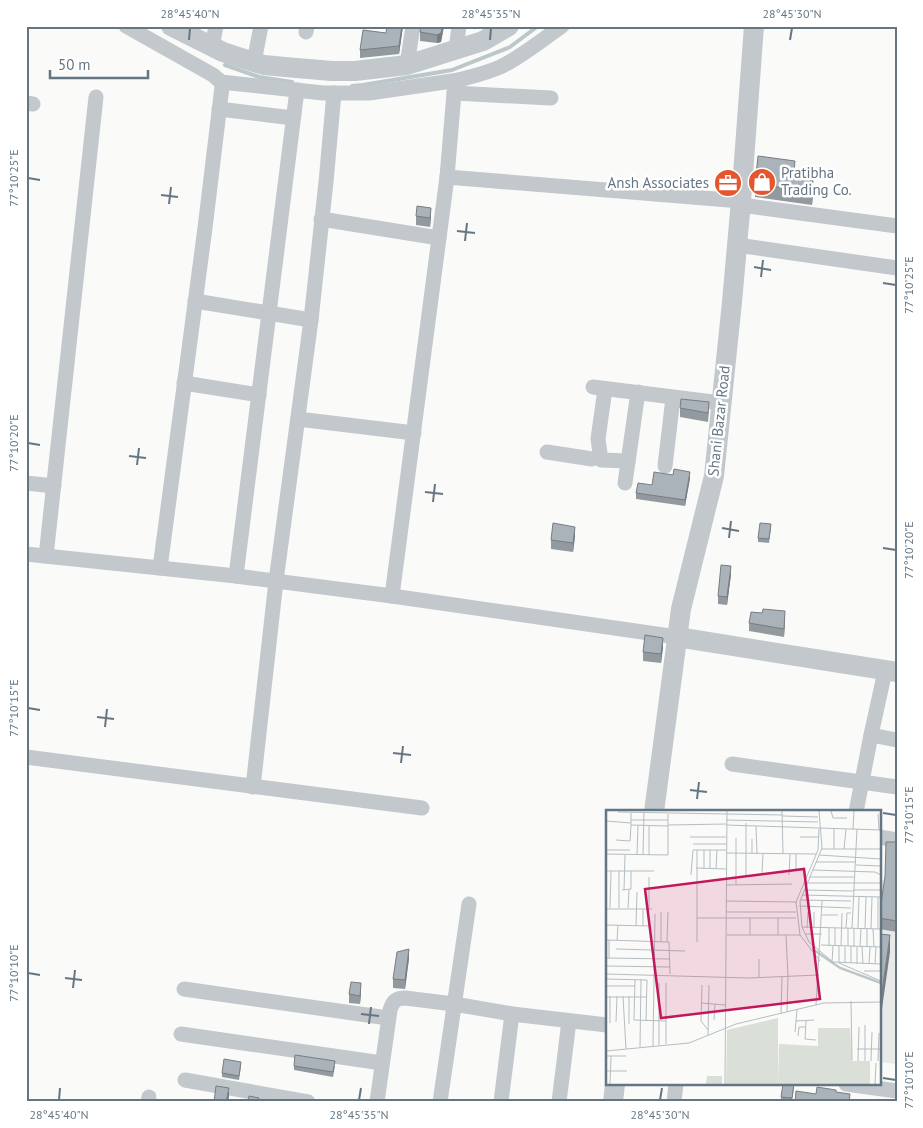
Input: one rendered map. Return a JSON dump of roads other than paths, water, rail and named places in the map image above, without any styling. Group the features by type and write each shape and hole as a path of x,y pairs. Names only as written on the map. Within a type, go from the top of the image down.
{"street":[{"path":"126,26 213,75 221,82 334,93 369,93 456,86 551,98"},
{"path":"212,47 216,26"},
{"path":"254,62 261,26"},
{"path":"407,65 412,26"},
{"path":"456,50 459,26"},
{"path":"456,86 480,74 501,67 562,26"},
{"name":"Shani Bazar Road","path":"654,810 681,609 714,476 741,203 754,26"},
{"path":"177,28 223,52 264,65 332,71 407,65 483,41 506,27"},
{"path":"160,568 196,301 221,82"},
{"path":"392,596 447,177 456,86"},
{"path":"236,576 296,90"},
{"path":"253,787 276,581 311,320 334,93"},
{"path":"46,556 96,97"},
{"path":"219,109 293,118"},
{"path":"447,177 741,203 897,226"},
{"path":"321,219 439,238"},
{"path":"737,246 897,268"},
{"path":"196,301 311,320"},
{"path":"184,383 259,395"},
{"path":"628,461 601,460 598,439 599,388 721,403"},
{"path":"625,483 638,392"},
{"path":"665,466 673,398"},
{"path":"298,419 414,433"},
{"path":"547,452 592,459"},
{"path":"26,483 54,486"},
{"path":"26,554 236,576 392,596 677,637 891,671 870,736 856,810"},
{"path":"870,736 897,740"},
{"path":"26,757 422,808"},
{"path":"732,764 897,787"},
{"path":"880,837 897,840"},
{"path":"440,1102 469,904"},
{"path":"184,989 388,1018"},
{"path":"377,1102 388,1018 392,1002 398,998 606,1025"},
{"path":"501,1102 512,1014"},
{"path":"559,1102 569,1020"},
{"path":"181,1034 382,1063"},
{"path":"185,1080 308,1102"},
{"path":"613,1102 615,1086"},
{"path":"674,1102 676,1086"},
{"path":"861,1086 897,1091"}],"waterway":[{"path":"352,86 452,70 510,47 538,26"},
{"path":"225,65 259,77 292,82"}],"place":[{"name":"Pratibha Trading Co.","path":"762,182"},
{"name":"Ansh Associates","path":"728,183"}]}
